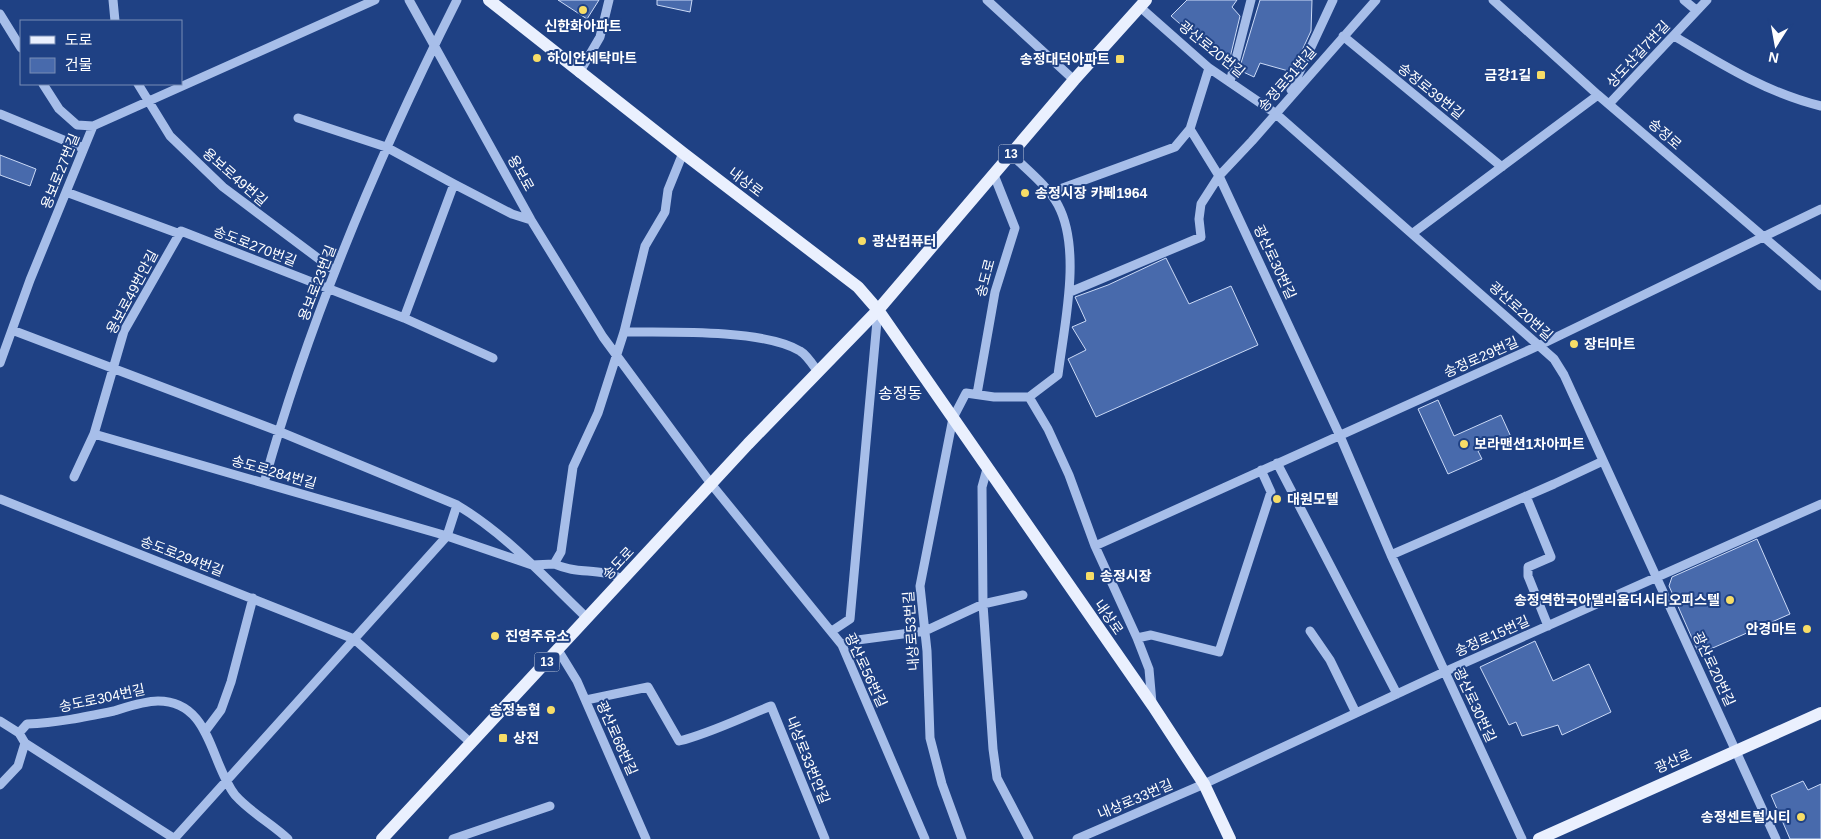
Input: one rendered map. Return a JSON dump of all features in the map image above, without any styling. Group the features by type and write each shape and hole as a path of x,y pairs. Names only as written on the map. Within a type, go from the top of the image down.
{"main road":[{"name":"내상로","path":"488,0 858,287 878,310 1153,706 1204,784 1230,839"},
{"name":"송도로","path":"385,838 623,579 878,310 1074,80 1143,3"},
{"name":"광산로","path":"1538,839 1736,749 1821,713"}],"street":[{"path":"112,0 115,20"},
{"name":"용보로27번길","path":"0,363 93,126 375,0"},
{"name":"용보로","path":"409,0 531,220 616,355 712,485"},
{"name":"용보로23번길","path":"264,483 278,431 335,271 386,147 457,0"},
{"path":"580,73 600,37 609,0"},
{"path":"987,0 1074,80"},
{"path":"1230,82 1251,0"},
{"path":"1287,100 1333,0"},
{"name":"송정로51번길","path":"1070,292 1201,237 1199,219 1202,204 1219,176 1376,0"},
{"name":"송정로","path":"1493,0 1598,95 1821,286"},
{"path":"1684,0 1696,10"},
{"name":"상도산길7번길","path":"1609,104 1707,0"},
{"name":"광산로20번길","path":"1143,3 1209,68 1275,113 1554,358 1564,375 1776,839"},
{"path":"0,14 20,46"},
{"name":"송정로39번길","path":"1343,36 1502,167"},
{"path":"1674,36 1736,73 1794,100 1821,106"},
{"path":"1049,193 1175,146 1190,129 1209,68"},
{"path":"44,85 59,109 77,125 93,126"},
{"name":"용보로49번길","path":"139,85 170,136 223,188 335,271"},
{"path":"1413,233 1598,95"},
{"path":"0,114 83,148"},
{"path":"298,118 386,147 454,184 531,220"},
{"name":"광산로30번길","path":"1190,129 1219,176 1340,436 1391,555 1522,839"},
{"path":"554,564 561,552 573,467 598,413 624,332 645,246 665,212 668,190 683,153"},
{"path":"953,418 966,393 1029,397 1058,375 1070,292 1065,225 1057,204 1049,193 1012,154"},
{"name":"송도로","path":"977,394 995,292 1016,228 994,175"},
{"path":"404,318 454,184"},
{"name":"송도로270번길","path":"66,192 180,232 404,318 493,358"},
{"name":"송정로29번길","path":"1095,546 1540,346 1821,209"},
{"name":"용보로49번안길","path":"74,477 94,434 124,331 180,232"},
{"path":"832,631 850,619 878,310"},
{"path":"12,330 278,431 457,505 481,520 532,565 587,618"},
{"path":"624,332 725,334 752,338 800,351 818,372"},
{"path":"1029,397 1048,429 1069,475 1095,546 1150,669 1153,706"},
{"name":"내상로53번길","path":"953,418 920,586 925,630 930,738 942,784 962,839"},
{"name":"송도로284번길","path":"94,434 447,536 532,565"},
{"path":"1391,555 1603,461"},
{"path":"1277,463 1397,694"},
{"path":"988,468 982,488 982,604 997,778 1029,839"},
{"name":"내상로","path":"1137,638 1151,636 1220,652 1271,492 1261,470"},
{"name":"광산로56번길","path":"712,485 832,631 842,646 925,839"},
{"path":"1526,496 1551,557 1528,567 1528,576 1548,626"},
{"name":"송도로294번길","path":"0,500 354,639 471,743"},
{"name":"송정로15번길","path":"1204,784 1444,672 1821,504"},
{"path":"0,721 19,733 25,743 175,839 447,536 457,505"},
{"path":"532,565 554,564 568,570 608,572 623,579"},
{"path":"842,646 850,641 925,630 982,604 1023,595"},
{"path":"206,730 221,710 231,682 252,598"},
{"path":"1310,631 1330,660 1356,713"},
{"name":"광산로68번길","path":"558,650 586,700 646,839"},
{"name":"내상로33번안길","path":"586,700 648,687 679,741 709,734 718,727 771,706 824,839"},
{"name":"송도로304번길","path":"19,733 27,724 77,719 158,700 178,703 192,713 206,730 233,792 253,814 288,839"},
{"path":"0,785 18,766 25,743"},
{"name":"내상로33번길","path":"1077,839 1204,784"},
{"path":"454,839 550,806"},
{"path":"484,830 488,839"}],"building":[{"name":"신한화아파트","path":"558,0 599,0 587,19"},
{"path":"657,0 692,0 690,12 657,5"},
{"path":"1187,0 1237,0 1232,7 1240,16 1228,66 1171,16"},
{"path":"1260,0 1312,0 1311,31 1292,72 1260,63 1254,77 1239,70"},
{"path":"0,155 36,169 30,186 0,175"},
{"path":"1166,258 1189,304 1231,286 1258,345 1096,417 1068,359 1086,350 1072,327 1086,321 1075,297 1108,285"},
{"name":"보라맨션1차아파트","path":"1438,400 1454,436 1501,415 1511,437 1478,451 1482,459 1448,474 1418,409"},
{"name":"송정역한국아델리움더시티오피스텔","path":"1757,539 1790,614 1699,654 1669,586 1672,577"},
{"path":"1535,641 1553,681 1589,664 1611,712 1562,735 1558,725 1522,736 1516,722 1509,725 1480,667"},
{"name":"송정센트럴시티","path":"1803,781 1808,790 1821,784 1821,839 1790,839 1771,795"}],"place":[{"name":"신한화아파트","path":"583,10"},
{"name":"하이얀세탁마트","path":"537,58"},
{"name":"송정대덕아파트","path":"1120,59"},
{"name":"금강1길","path":"1541,75"},
{"name":"송정시장 카페1964","path":"1025,193"},
{"name":"광산컴퓨터","path":"862,241"},
{"name":"장터마트","path":"1574,344"},
{"name":"보라맨션1차아파트","path":"1464,444"},
{"name":"대원모텔","path":"1277,499"},
{"name":"송정시장","path":"1090,576"},
{"name":"송정역한국아델리움더시티오피스텔","path":"1730,600"},
{"name":"안경마트","path":"1807,629"},
{"name":"진영주유소","path":"495,636"},
{"name":"송정농협","path":"551,710"},
{"name":"상전","path":"503,738"},
{"name":"송정센트럴시티","path":"1801,817"}],"district":[{"name":"송정동","path":"900,393"}]}
